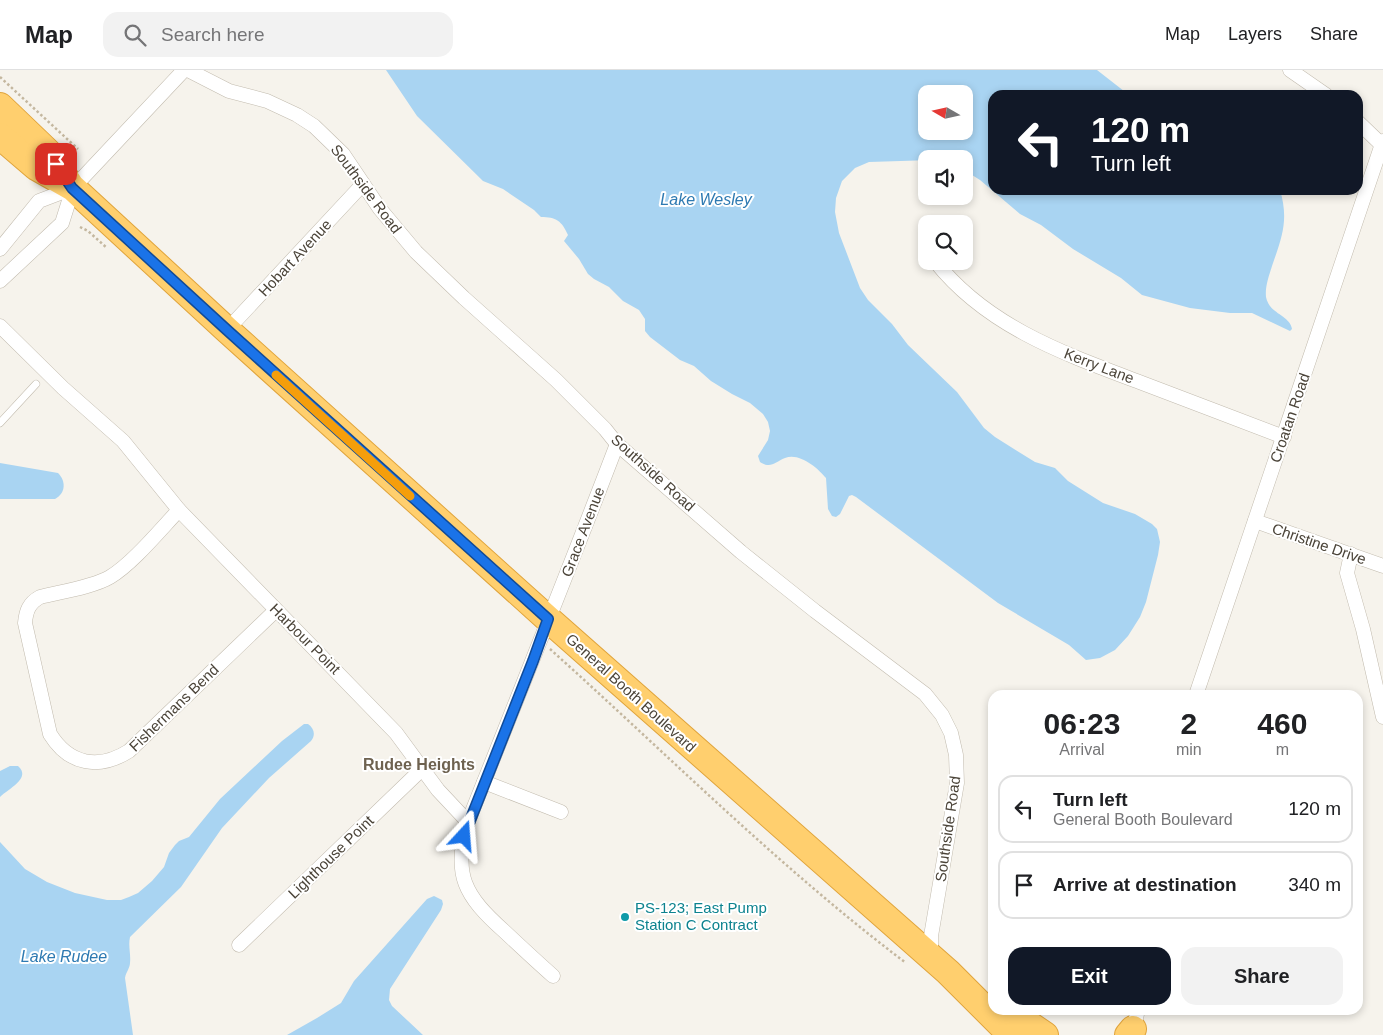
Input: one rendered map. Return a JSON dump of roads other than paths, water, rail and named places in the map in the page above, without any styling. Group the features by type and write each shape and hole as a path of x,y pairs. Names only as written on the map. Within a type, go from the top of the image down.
{"highway":[{"name":"General Booth Boulevard","path":"0,106 48,152 72,188"},
{"name":"General Booth Boulevard","path":"0,136 36,167 72,188 548,619 940,965 988,1012"},
{"name":"General Booth Boulevard","path":"940,965 988,997"},
{"name":"General Booth Boulevard","path":"991,1015 1011,1035"},
{"path":"1015,1015 1045,1035"}],"street":[{"path":"0,249 40,201 72,188 184,70"},
{"name":"Southside Road","path":"188,70 229,91 267,101 314,126 343,154 396,230 432,269 556,380 605,429 617,444 741,552 925,694 942,715 956,754 957,783 931,936 940,965"},
{"path":"1290,70 1319,90"},
{"path":"1363,126 1383,144"},
{"name":"Croatan Road","path":"1198,690 1383,144"},
{"name":"Hobart Avenue","path":"227,330 363,184"},
{"path":"0,281 62,222 72,188"},
{"name":"Kerry Lane","path":"941,270 950,281 975,302 1031,338 1073,357 1284,437"},
{"name":"Harbour Point","path":"0,326 63,388 123,441 179,510 396,733 438,790 468,822"},
{"name":"Grace Avenue","path":"468,822 617,444"},
{"name":"Fishermans Bend","path":"179,510 111,577 100,582 40,597 33,600 26,612 25,623 50,734 60,748 74,757 93,762 106,762 116,759 129,751 276,610"},
{"name":"Christine Drive","path":"1255,521 1383,566"},
{"path":"1351,554 1346,573 1363,629 1383,717"},
{"name":"Lighthouse Point","path":"239,945 423,768"},
{"path":"484,782 561,812"},
{"path":"468,822 462,848 462,865 464,881 471,896 482,911 553,976"}],"lane":[{"path":"0,423 36,384"}],"water":[{"name":"Lake Wesley","path":"386,70 1097,70 1123,90 988,90 988,187 973,176 973,150 918,150 918,160 869,162 855,168 842,181 836,198 835,212 839,233 860,288 868,300 892,324 908,345 957,392 984,428 1035,462 1055,468 1068,481 1103,503 1135,514 1157,529 1160,542 1146,602 1140,617 1128,636 1115,650 1100,658 1086,660 1069,645 998,603 856,497 849,496 840,514 836,517 832,516 828,509 826,478 808,462 796,457 790,457 770,465 760,462 758,456 768,440 770,431 768,422 763,414 750,403 711,381 694,366 680,360 650,337 645,331 645,319 639,310 623,301 609,287 588,274 579,259 564,241 568,235 561,223 555,219 541,217 503,189 483,181 417,116"},
{"name":"Lake Wesley","path":"998,195 1281,195 1284,210 1283,228 1266,289 1266,297 1271,307 1288,320 1292,329 1290,331 1252,313 1230,313 1190,308 1142,295 1121,278 1073,249 1041,225 1020,214"},
{"path":"0,463 58,473 61,476 63,490 55,499 0,499"},
{"name":"Lake Rudee","path":"304,724 308,724 313,730 314,734 311,741 269,778 222,828 181,887 130,937 130,965 125,978 133,1035 0,1035 0,842 25,869 47,882 75,893 107,900 121,900 129,897 138,893 152,881 164,867 169,853 175,845 189,837 220,799 282,741"},
{"path":"10,766 18,766 22,770 21,779 0,797 0,771"},
{"path":"434,896 442,900 441,910 390,989 389,1000 392,1006 423,1035 287,1035 341,1003 354,981 427,899"}],"place":[{"name":"PS-123; East Pump Station C Contract","path":"625,917"}],"district":[{"name":"Rudee Heights","path":"419,764"}]}
